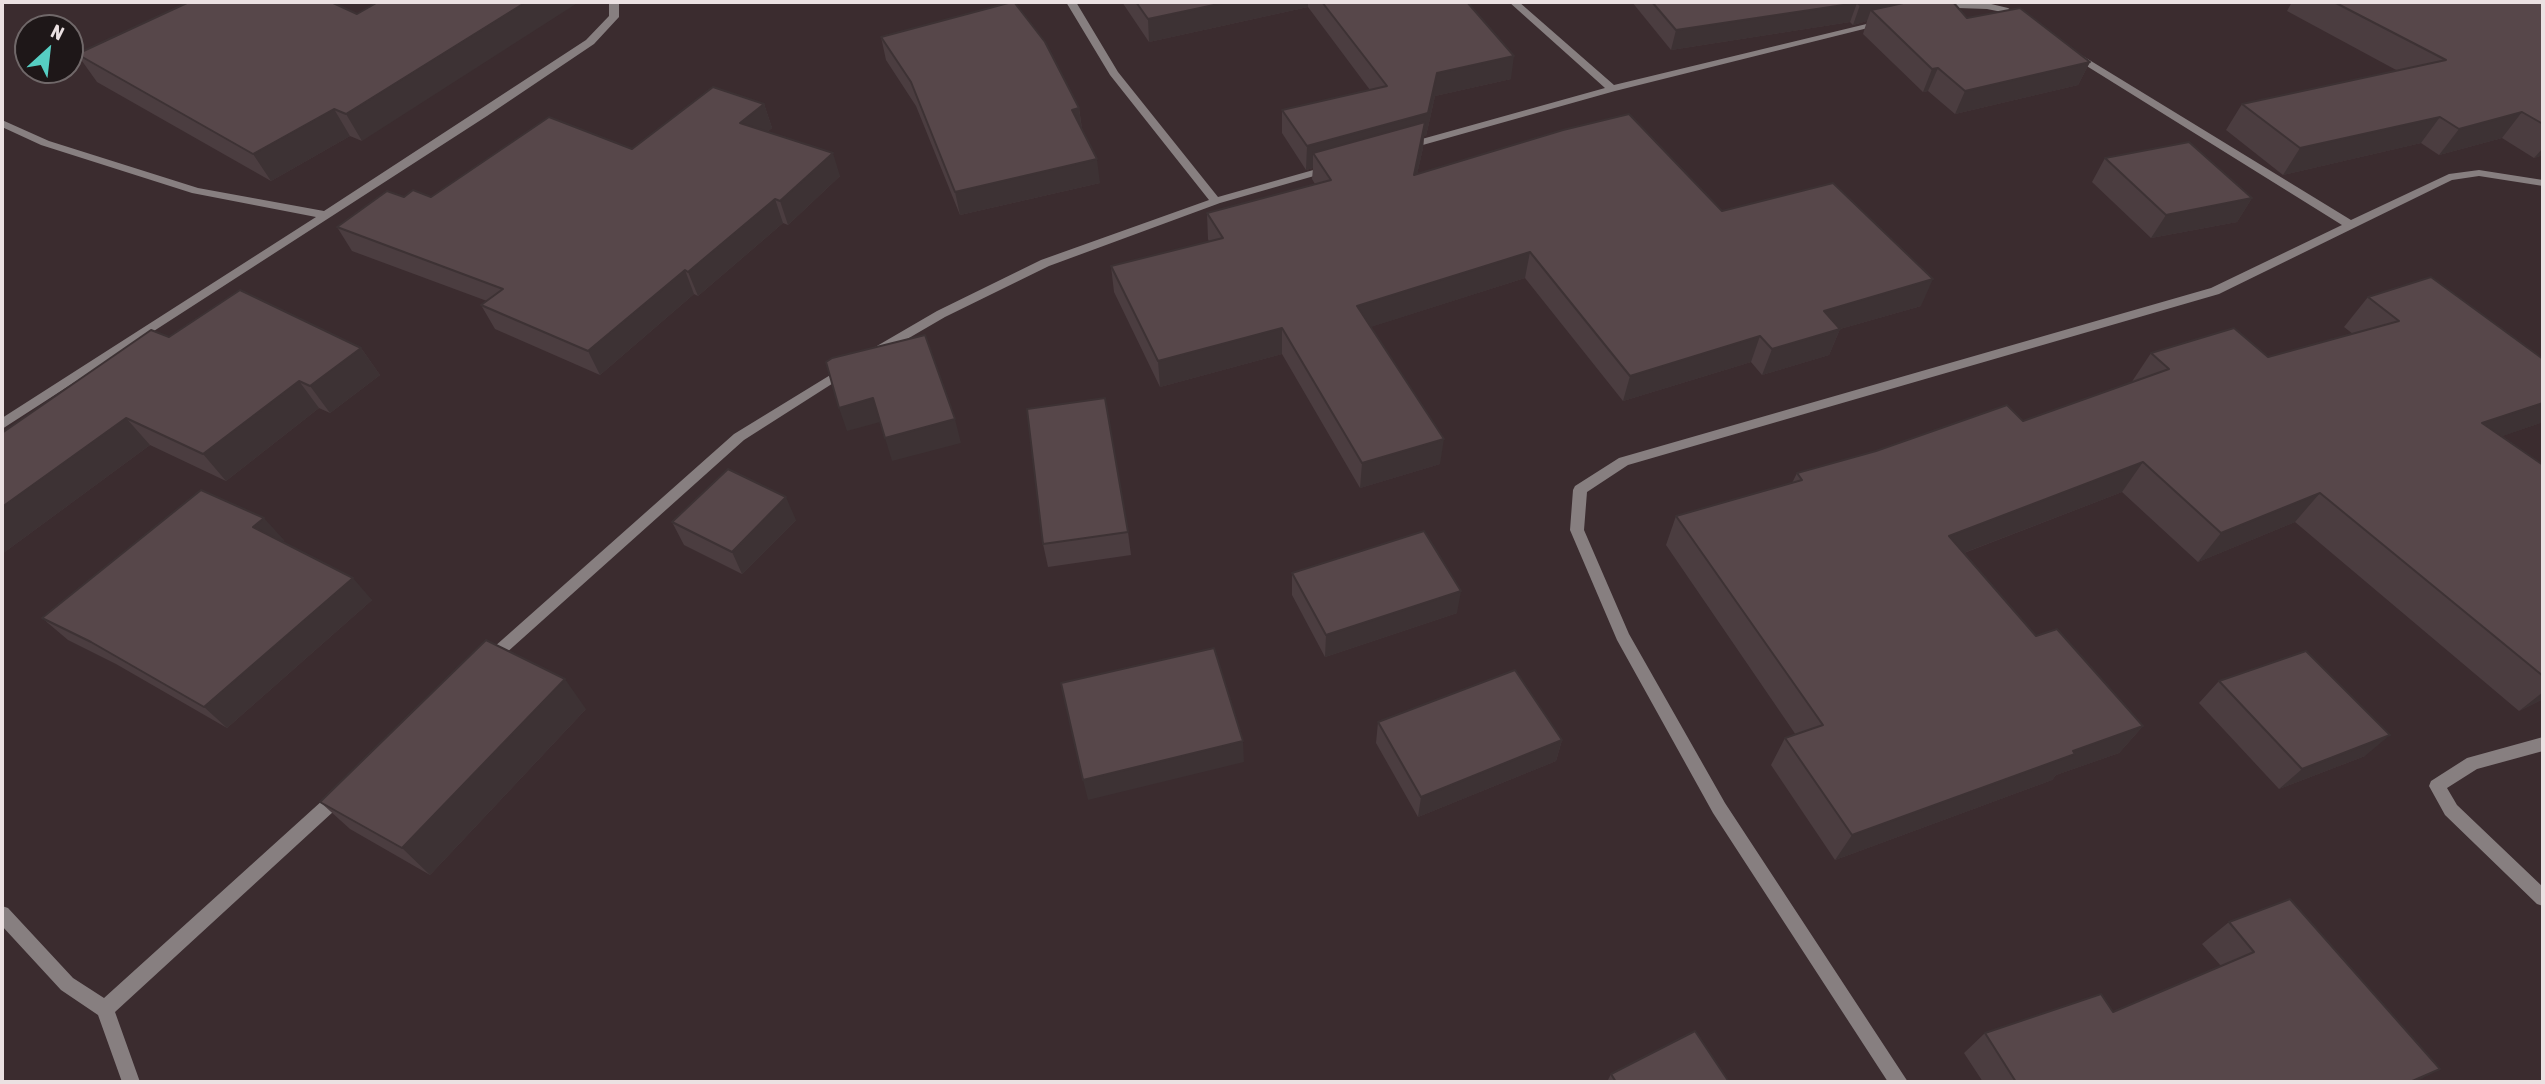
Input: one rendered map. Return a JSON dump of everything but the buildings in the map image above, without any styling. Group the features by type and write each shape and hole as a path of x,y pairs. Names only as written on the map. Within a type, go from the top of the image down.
{"street":[{"path":"2,424 590,42 614,17 614,2"},
{"path":"1071,2 1114,73 1216,201"},
{"path":"1514,2 1612,89"},
{"path":"1931,12 1958,5 1987,6 2005,10 2034,29"},
{"path":"1401,149 1612,89 1891,21"},
{"path":"2057,43 2352,226"},
{"path":"2,123 45,143 196,191 326,215"},
{"path":"482,666 739,437 941,314 1045,263 1216,201 1348,163"},
{"path":"1899,1082 1719,808 1622,636 1577,530 1580,490 1624,461 2215,291 2449,177 2479,173 2543,183"},
{"path":"2543,744 2473,763 2437,786 2451,810 2543,898"},
{"path":"105,1009 350,786"},
{"path":"2,914 67,984 105,1009 128,1081"}]}
